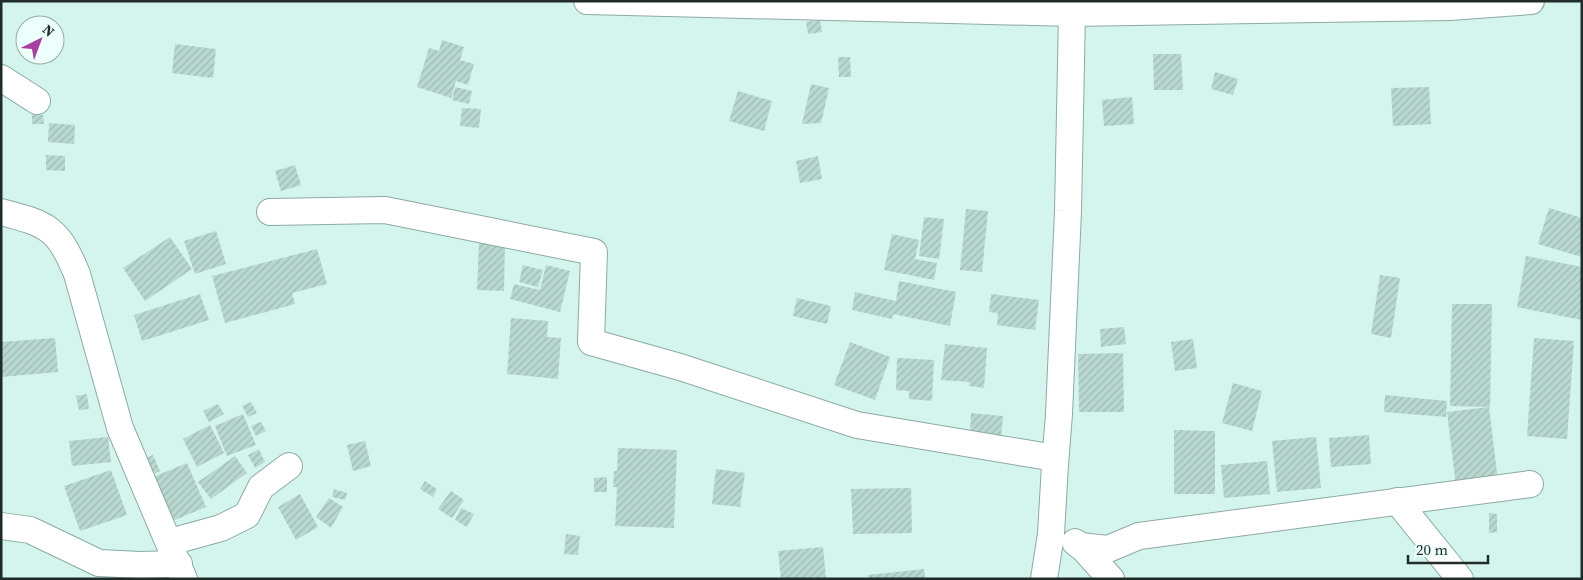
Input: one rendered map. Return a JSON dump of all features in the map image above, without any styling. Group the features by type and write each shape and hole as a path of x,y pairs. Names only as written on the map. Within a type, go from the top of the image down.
{"street":[{"path":"587,1 1086,9 1450,7 1531,1"},
{"path":"1044,579 1051,534 1059,414 1068,211 1086,9"},
{"path":"1,78 37,101"},
{"path":"270,212 385,210 594,252 591,342 680,367 856,426 1055,458"},
{"path":"1,212 33,220 48,228 69,253 77,274 120,428 177,562"},
{"path":"1,526 30,530 99,563 140,565 177,562 221,528 247,514 261,487 289,466"},
{"path":"1080,546 1108,549 1139,536 1530,484"},
{"path":"1397,501 1460,579"},
{"path":"1051,534 1070,538 1111,579"}],"building":[{"path":"820,20 822,32 808,34 806,22"},
{"path":"442,40 464,47 460,60 474,64 468,85 456,81 451,98 417,87 429,48 439,51"},
{"path":"175,44 216,49 213,78 172,73"},
{"path":"1153,54 1181,54 1183,90 1154,90"},
{"path":"838,57 850,57 851,77 839,77"},
{"path":"1215,72 1238,79 1233,95 1211,89"},
{"path":"811,84 829,88 821,123 802,124"},
{"path":"455,87 472,91 469,104 452,100"},
{"path":"1429,87 1431,124 1393,126 1391,88"},
{"path":"738,91 772,101 764,131 729,121"},
{"path":"1132,97 1134,124 1104,126 1102,100"},
{"path":"462,108 481,109 479,128 460,126"},
{"path":"32,115 43,115 44,124 32,124"},
{"path":"49,123 75,125 74,144 48,142"},
{"path":"46,155 65,156 65,171 46,170"},
{"path":"818,156 822,179 800,183 796,161"},
{"path":"295,165 301,185 281,191 275,171"},
{"path":"1549,208 1582,218 1582,257 1538,244"},
{"path":"966,209 988,211 982,272 960,270"},
{"path":"924,217 944,219 939,259 919,256"},
{"path":"216,231 226,264 195,274 184,241"},
{"path":"892,234 919,240 915,259 937,263 934,280 884,270"},
{"path":"170,237 192,269 145,301 123,268"},
{"path":"479,242 505,243 504,291 477,290"},
{"path":"317,249 327,284 292,293 295,304 225,323 212,276"},
{"path":"1526,256 1582,267 1582,320 1517,307"},
{"path":"523,265 543,270 538,287 519,282"},
{"path":"546,265 570,271 560,312 510,299 514,284 540,290"},
{"path":"1380,275 1400,278 1391,338 1371,334"},
{"path":"899,281 956,292 950,326 893,314 892,319 852,310 855,292 896,301"},
{"path":"200,294 209,320 142,341 134,315"},
{"path":"991,294 1039,300 1035,330 997,325 998,313 989,312"},
{"path":"797,298 831,306 827,324 793,316"},
{"path":"1452,304 1492,304 1490,407 1450,406"},
{"path":"511,318 548,321 547,337 561,338 558,379 507,374"},
{"path":"1124,327 1126,344 1101,347 1100,329"},
{"path":"55,338 58,372 1,377 1,342"},
{"path":"1534,338 1574,341 1567,439 1527,436"},
{"path":"1193,339 1197,368 1175,371 1171,342"},
{"path":"850,342 890,357 875,400 834,385"},
{"path":"945,344 987,348 984,388 969,386 970,382 941,380"},
{"path":"1123,353 1124,412 1079,412 1078,354"},
{"path":"897,358 934,360 932,401 909,399 909,391 896,390"},
{"path":"1233,383 1262,391 1252,431 1222,423"},
{"path":"87,394 89,409 79,410 76,396"},
{"path":"1385,395 1447,401 1446,417 1384,412"},
{"path":"251,402 257,413 248,417 242,406"},
{"path":"218,404 224,414 209,422 203,411"},
{"path":"1489,407 1498,481 1456,486 1447,412"},
{"path":"971,413 1003,416 1001,437 970,434"},
{"path":"243,414 256,445 227,456 215,426"},
{"path":"261,422 266,431 256,436 251,426"},
{"path":"210,425 224,453 197,467 183,439"},
{"path":"1174,430 1215,431 1215,494 1174,494"},
{"path":"1369,435 1371,464 1331,467 1329,438"},
{"path":"108,437 111,462 72,466 69,441"},
{"path":"1316,437 1321,488 1277,492 1272,441"},
{"path":"365,441 371,466 353,471 347,445"},
{"path":"618,448 677,450 674,528 615,526 617,487 613,487 614,471 617,471"},
{"path":"259,449 265,462 255,468 248,455"},
{"path":"153,455 160,471 150,476 143,459"},
{"path":"235,456 247,473 211,499 198,482"},
{"path":"1267,461 1270,494 1224,498 1221,465"},
{"path":"187,463 206,507 170,522 151,478"},
{"path":"716,469 745,473 740,507 712,504"},
{"path":"111,470 127,515 80,531 64,486"},
{"path":"607,477 607,492 594,492 594,478"},
{"path":"425,481 437,489 433,497 420,489"},
{"path":"911,488 912,533 853,534 851,489"},
{"path":"334,489 347,493 345,500 332,497"},
{"path":"451,491 464,500 452,518 438,509"},
{"path":"300,494 318,527 296,540 278,507"},
{"path":"329,498 343,507 331,528 316,517"},
{"path":"461,508 474,514 467,527 455,520"},
{"path":"1489,513 1497,514 1497,532 1489,533"},
{"path":"566,534 580,536 578,555 564,554"},
{"path":"823,547 826,579 781,579 778,551"},
{"path":"924,569 925,579 869,579 868,575"}]}
